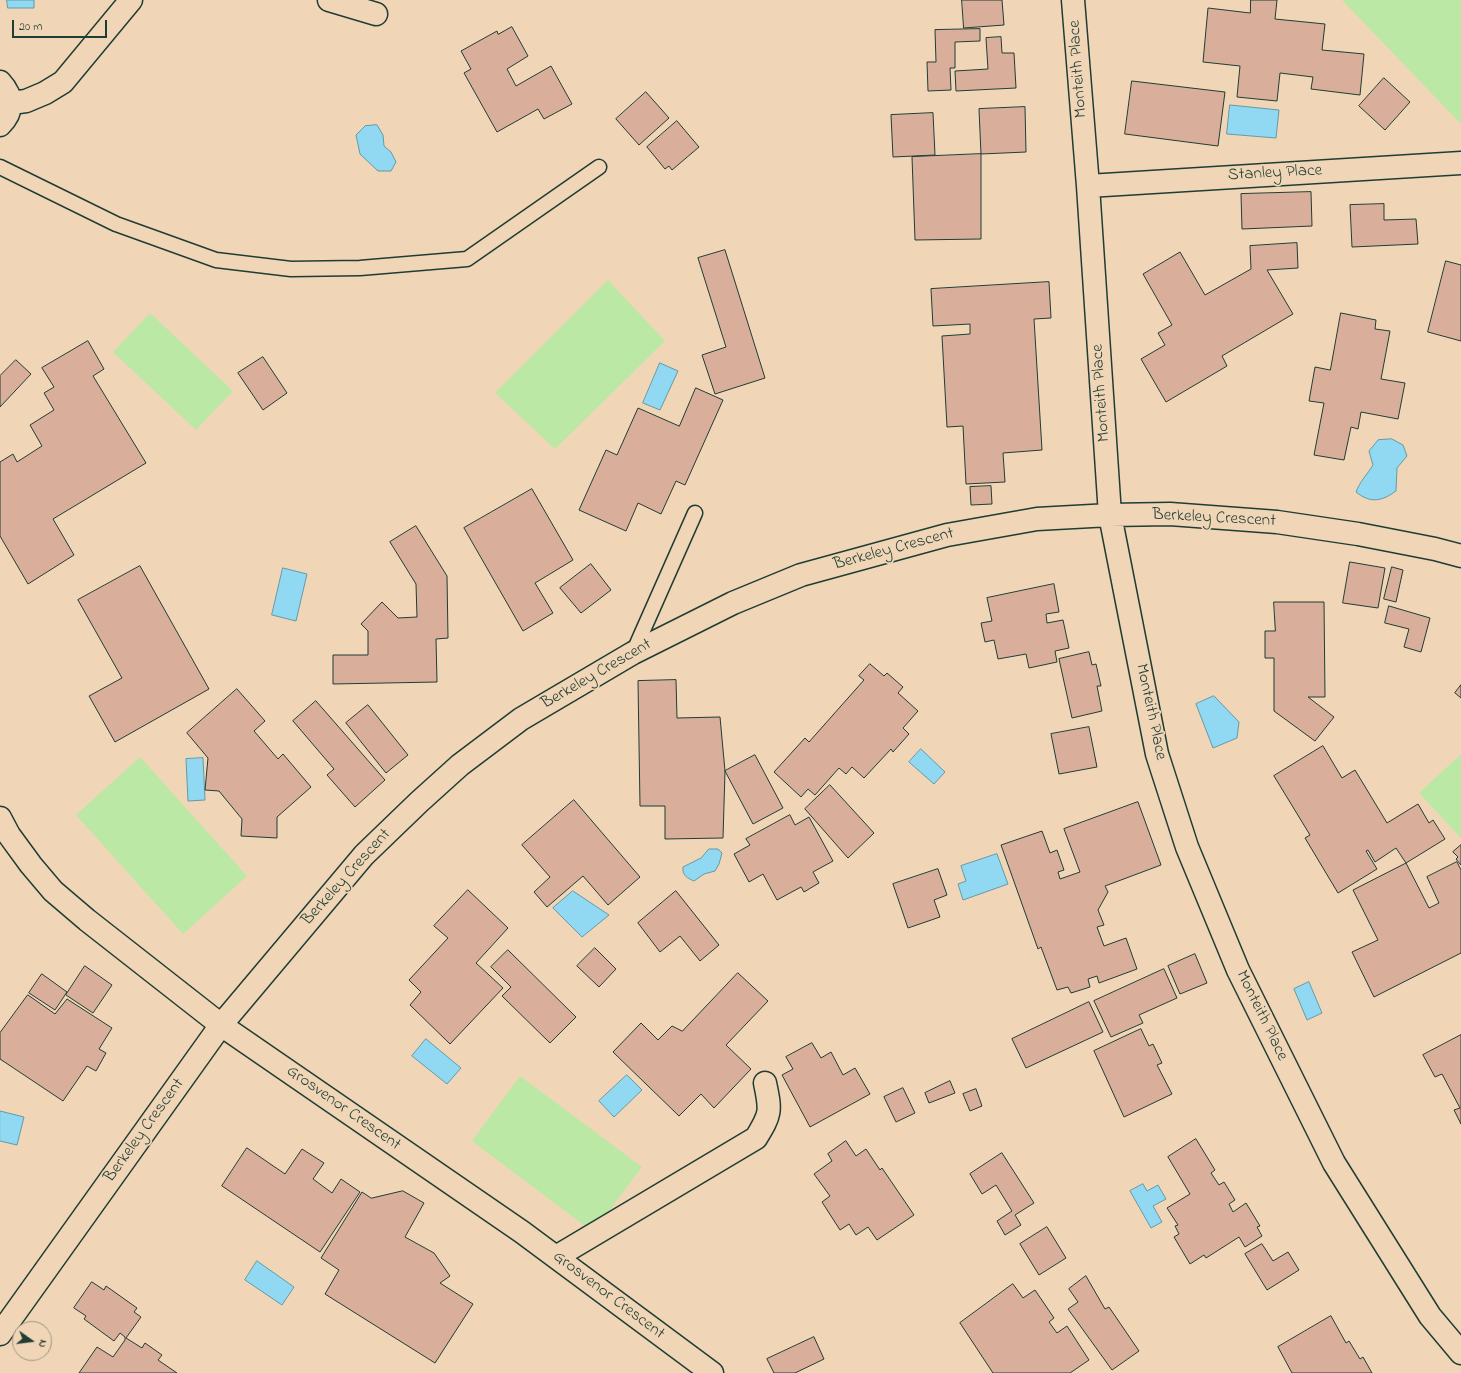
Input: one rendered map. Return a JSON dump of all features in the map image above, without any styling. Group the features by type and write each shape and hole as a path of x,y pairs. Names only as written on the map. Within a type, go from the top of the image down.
{"street":[{"path":"11,103 26,101 45,93 63,82 131,0"},
{"path":"329,0 376,14"},
{"name":"Monteith Place","path":"1073,0 1088,186 1110,515 1157,754 1187,848 1238,970 1334,1163 1430,1316 1461,1353"},
{"path":"0,82 10,95 11,103 6,119 0,125"},
{"name":"Stanley Place","path":"1088,186 1461,163"},
{"name":"Berkeley Crescent","path":"0,1334 221,1025 364,855 419,802 460,766 521,719 633,653 733,603 801,575 947,535 1037,519 1110,515 1170,514 1277,522 1358,534 1435,549 1461,556"},
{"name":"Grosvenor Crescent","path":"0,818 9,835 53,891 87,920 221,1025 556,1257 712,1373"},
{"path":"556,1257 756,1138 766,1122 770,1107 765,1083"}],"lane":[{"path":"0,167 116,224 216,260 291,269 360,268 467,259 599,167"},
{"path":"633,653 695,513"}],"green space":[{"path":"1342,0 1461,0 1461,124"},
{"path":"608,280 665,341 555,449 495,393"},
{"path":"150,313 233,391 196,430 113,352"},
{"path":"1461,754 1461,838 1419,793"},
{"path":"140,757 247,876 183,934 76,815"},
{"path":"520,1076 642,1167 593,1232 472,1141"}],"water":[{"path":"7,0 34,0 34,8 8,8"},
{"path":"1230,105 1279,110 1276,138 1227,134"},
{"path":"377,125 383,135 384,146 391,152 396,162 391,171 378,171 360,154 356,135 365,126"},
{"path":"660,363 678,371 660,410 643,403"},
{"path":"1392,439 1403,445 1407,456 1397,468 1396,491 1386,497 1376,500 1361,496 1356,492 1373,465 1369,451 1378,440"},
{"path":"283,568 307,574 296,621 272,615"},
{"path":"1214,696 1239,722 1237,738 1213,748 1196,704"},
{"path":"921,749 945,772 934,784 909,762"},
{"path":"203,758 205,800 188,801 186,759"},
{"path":"709,849 718,849 722,853 715,871 704,874 694,881 687,877 683,872 683,867 701,858"},
{"path":"997,854 1008,884 963,900 958,884 966,881 961,866"},
{"path":"573,891 609,915 582,937 553,908"},
{"path":"1309,982 1322,1013 1307,1020 1294,989"},
{"path":"426,1039 461,1068 447,1084 412,1056"},
{"path":"627,1075 642,1090 614,1117 599,1101"},
{"path":"0,1111 24,1117 17,1145 0,1141"},
{"path":"1143,1184 1147,1191 1158,1185 1166,1199 1153,1206 1162,1222 1151,1228 1130,1191"},
{"path":"257,1261 294,1287 282,1305 245,1280"}],"building":[{"path":"962,0 1002,0 1004,25 964,28"},
{"path":"1251,0 1277,0 1275,19 1325,24 1322,50 1364,54 1360,95 1311,89 1313,77 1280,73 1277,101 1237,97 1240,66 1203,62 1208,8 1250,13"},
{"path":"512,27 528,56 507,69 516,86 551,66 572,104 544,119 538,109 497,132 464,73 471,69 461,51 497,31 498,34"},
{"path":"980,29 980,41 955,42 955,68 950,68 951,90 928,91 927,62 936,62 935,30"},
{"path":"1001,37 1002,53 1014,53 1016,88 956,91 955,71 988,69 986,38"},
{"path":"1384,78 1410,102 1385,130 1359,106"},
{"path":"1132,81 1225,92 1218,146 1125,134"},
{"path":"646,92 669,118 639,145 616,119"},
{"path":"1025,107 1026,152 981,154 979,109"},
{"path":"933,113 935,155 893,157 891,115"},
{"path":"677,121 699,147 672,170 669,166 665,169 647,147"},
{"path":"981,154 981,239 915,240 912,157"},
{"path":"1311,192 1312,226 1242,229 1241,194"},
{"path":"1384,204 1384,220 1416,219 1418,244 1352,247 1350,205"},
{"path":"1297,243 1298,268 1267,270 1293,314 1222,356 1227,366 1166,402 1141,359 1165,345 1158,333 1172,325 1143,274 1180,252 1205,295 1251,269 1250,246"},
{"path":"725,250 765,378 715,394 702,355 726,347 698,258"},
{"path":"1446,261 1461,265 1461,341 1428,332"},
{"path":"1049,282 1051,318 1034,319 1042,450 1003,453 1005,482 966,484 963,426 947,427 942,336 970,334 970,324 933,326 931,289"},
{"path":"1341,313 1376,320 1375,329 1390,331 1381,379 1405,383 1398,419 1361,412 1358,429 1351,427 1344,460 1314,455 1324,403 1309,401 1315,367 1330,370"},
{"path":"88,341 104,369 93,376 146,463 53,519 74,555 28,584 0,536 0,462 13,454 17,462 42,446 30,425 54,410 44,393 54,387 42,368"},
{"path":"263,357 287,393 263,410 238,373"},
{"path":"16,360 31,374 0,407 0,376"},
{"path":"696,388 723,400 685,485 676,481 661,514 638,503 626,531 579,510 606,450 617,455 638,408 679,426"},
{"path":"991,486 992,504 971,505 970,487"},
{"path":"532,489 573,560 535,583 553,613 523,631 464,528"},
{"path":"416,526 447,576 448,638 436,639 437,682 333,684 333,655 368,655 368,631 361,624 382,602 398,618 417,617 416,584 390,542"},
{"path":"1350,562 1385,568 1378,608 1343,603"},
{"path":"591,564 611,590 581,613 560,588"},
{"path":"140,566 209,689 115,742 89,696 122,678 78,600"},
{"path":"1392,567 1403,570 1396,602 1384,599"},
{"path":"1054,584 1059,612 1046,614 1047,623 1063,620 1069,648 1055,651 1057,662 1029,668 1026,654 998,659 994,640 985,642 981,623 992,621 987,598"},
{"path":"1274,602 1324,602 1325,697 1308,697 1334,717 1315,741 1274,711 1274,658 1265,658 1265,631 1275,631"},
{"path":"1389,606 1430,618 1421,652 1404,647 1409,629 1385,623"},
{"path":"1089,652 1092,665 1096,664 1101,686 1097,686 1102,711 1072,718 1059,659"},
{"path":"870,664 884,676 887,673 903,687 898,693 918,711 903,728 909,734 893,752 891,749 864,778 852,767 846,774 839,768 815,795 808,789 801,797 774,772 805,738 809,742 864,680 859,676"},
{"path":"676,680 677,718 720,717 725,771 723,838 665,839 665,806 640,806 638,681"},
{"path":"1461,685 1461,698 1455,693"},
{"path":"237,689 265,721 254,731 278,759 283,754 311,787 277,817 277,838 241,836 242,819 219,791 205,790 208,758 187,733"},
{"path":"316,701 385,780 355,807 327,775 334,769 293,721"},
{"path":"368,705 408,755 386,773 346,723"},
{"path":"1089,727 1097,767 1059,774 1051,734"},
{"path":"1323,746 1342,778 1355,770 1387,823 1418,804 1429,823 1433,820 1445,839 1406,863 1396,848 1375,862 1368,850 1366,851 1377,869 1338,893 1305,838 1310,835 1274,776"},
{"path":"755,755 783,808 753,824 725,771"},
{"path":"830,785 874,833 848,858 805,809"},
{"path":"574,800 640,877 608,905 583,876 547,907 534,892 550,877 522,845"},
{"path":"1138,802 1161,865 1105,886 1108,892 1098,910 1104,925 1097,927 1104,946 1126,938 1137,969 1099,983 1097,976 1088,979 1090,987 1071,993 1068,987 1057,990 1041,947 1038,949 1001,845 1042,831 1050,853 1057,850 1064,870 1058,872 1060,879 1080,872 1064,829"},
{"path":"790,815 795,825 809,817 833,861 813,872 819,883 804,892 801,887 777,900 763,874 749,882 734,854 750,845 746,839"},
{"path":"1461,845 1461,865 1456,859 1458,857 1453,852"},
{"path":"1457,862 1461,870 1461,953 1374,997 1352,952 1378,940 1353,890 1406,863 1429,908 1439,903 1427,877"},
{"path":"938,869 947,895 934,900 940,917 908,928 893,884"},
{"path":"468,890 508,928 476,963 503,988 450,1044 410,1005 421,992 409,980 448,938 434,926"},
{"path":"676,891 719,945 700,961 680,936 660,952 638,923"},
{"path":"595,948 616,969 599,987 577,966"},
{"path":"508,950 576,1017 550,1043 502,996 511,987 491,967"},
{"path":"1195,954 1207,983 1180,994 1168,966"},
{"path":"85,966 112,985 93,1013 66,995"},
{"path":"1164,969 1177,998 1139,1015 1143,1023 1111,1037 1094,1001"},
{"path":"738,973 768,1001 726,1045 751,1069 714,1108 701,1094 679,1116 613,1052 641,1023 658,1040 672,1026 682,1031"},
{"path":"42,974 67,992 55,1010 29,993"},
{"path":"28,995 55,1014 67,999 112,1028 99,1049 106,1053 96,1071 87,1066 63,1101 0,1059 0,1033"},
{"path":"1089,1002 1103,1032 1026,1068 1012,1039"},
{"path":"1141,1029 1149,1046 1153,1044 1162,1063 1157,1065 1172,1094 1124,1117 1094,1051"},
{"path":"1461,1035 1461,1124 1454,1110 1460,1108 1442,1074 1435,1077 1423,1055"},
{"path":"812,1043 821,1058 831,1052 843,1075 855,1068 870,1094 810,1127 782,1075 793,1069 786,1057"},
{"path":"950,1081 955,1093 929,1103 925,1093"},
{"path":"903,1088 915,1113 896,1122 884,1097"},
{"path":"976,1089 982,1106 970,1111 963,1094"},
{"path":"1196,1139 1215,1170 1211,1173 1219,1185 1224,1182 1235,1200 1229,1204 1233,1212 1246,1203 1260,1226 1257,1227 1262,1236 1245,1247 1239,1237 1206,1258 1204,1255 1190,1264 1174,1237 1179,1234 1175,1226 1178,1225 1167,1208 1190,1194 1168,1157"},
{"path":"846,1141 856,1156 866,1149 880,1170 882,1168 914,1215 877,1240 868,1227 856,1235 849,1224 840,1230 822,1202 830,1196 814,1174 832,1161 828,1154"},
{"path":"247,1148 285,1174 302,1149 324,1163 313,1179 332,1193 341,1179 360,1192 320,1252 222,1186"},
{"path":"1002,1153 1034,1203 1015,1215 1021,1225 1005,1235 997,1221 1012,1211 996,1185 982,1194 970,1174"},
{"path":"403,1191 424,1203 405,1237 434,1253 450,1276 440,1283 473,1304 435,1363 325,1294 339,1270 321,1258 362,1192 371,1198"},
{"path":"1047,1227 1066,1258 1039,1275 1020,1244"},
{"path":"1262,1244 1273,1261 1288,1252 1299,1270 1267,1290 1245,1254"},
{"path":"1086,1276 1105,1309 1109,1307 1139,1351 1112,1370 1068,1309 1078,1302 1069,1289"},
{"path":"92,1282 104,1290 106,1286 137,1308 134,1312 141,1317 126,1338 142,1348 145,1343 162,1355 158,1360 177,1373 79,1373 97,1347 113,1357 125,1340 125,1337 120,1333 114,1341 84,1319 86,1316 74,1308"},
{"path":"1013,1284 1023,1298 1035,1290 1054,1318 1049,1322 1057,1333 1067,1326 1089,1360 1070,1373 993,1373 960,1323"},
{"path":"1331,1316 1346,1343 1349,1341 1360,1359 1363,1357 1372,1373 1292,1373 1278,1347"},
{"path":"814,1337 824,1359 795,1373 774,1373 767,1359"}]}
